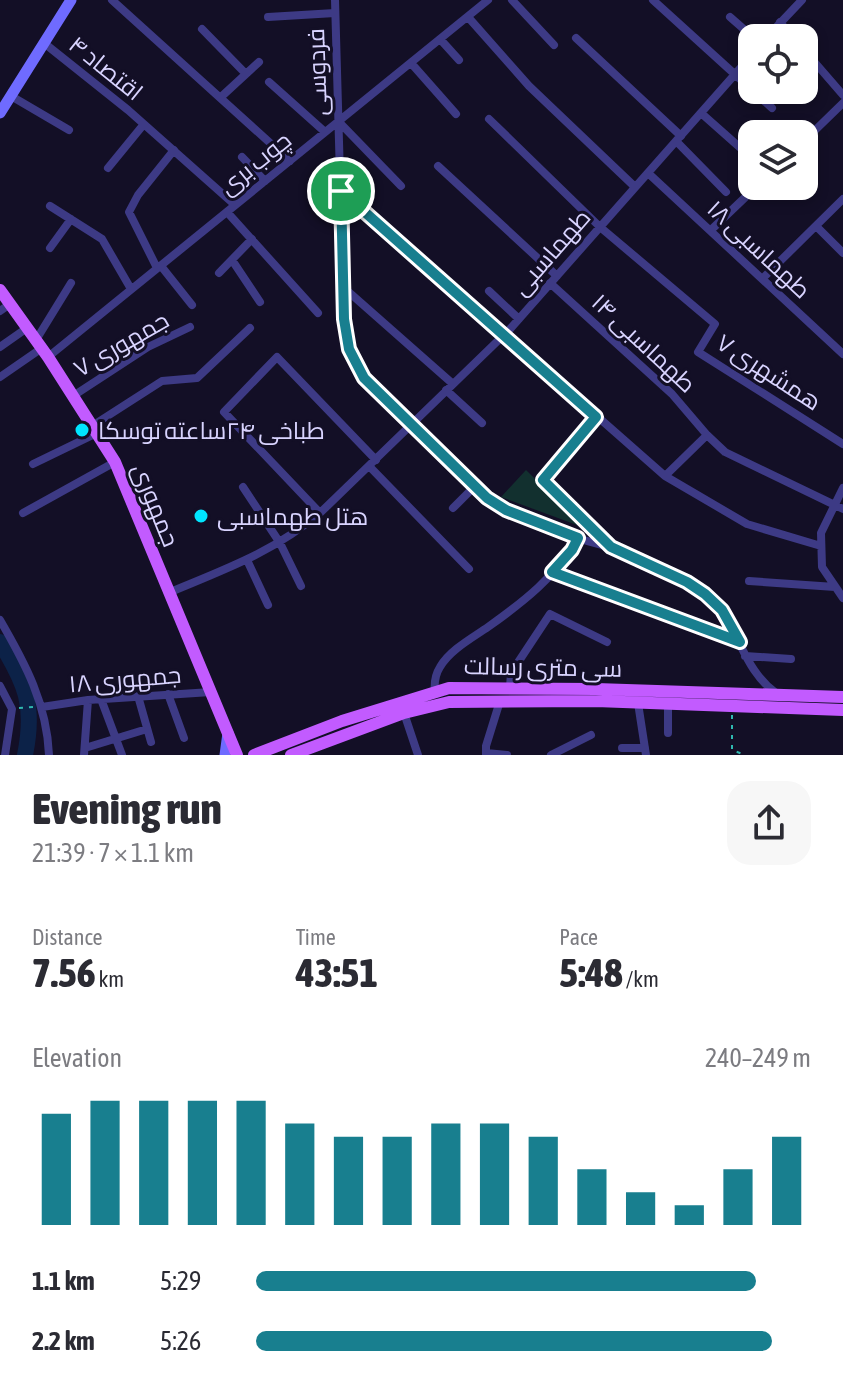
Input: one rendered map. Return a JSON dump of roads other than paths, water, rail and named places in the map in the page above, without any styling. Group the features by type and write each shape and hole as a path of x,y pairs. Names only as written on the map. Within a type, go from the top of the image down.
{"main road":[{"path":"0,113 71,0"},
{"name":"جمهوری","path":"0,290 5,308 27,328 42,348 115,462 237,755"},
{"name":"سی متری رسالت","path":"254,755 342,721 449,688 510,687 596,695 638,703 843,710"},
{"name":"سی متری رسالت","path":"291,755 404,713 449,702 596,695 843,697"},
{"path":"225,755 228,732"}],"street":[{"path":"112,0 290,161"},
{"name":"فردوسی","path":"335,0 343,287 349,349 364,378 487,498 506,510 578,538 611,547"},
{"name":"چوب بری","path":"0,377 131,289 488,0"},
{"path":"512,0 554,45"},
{"path":"653,0 772,108"},
{"path":"780,22 802,0"},
{"path":"268,17 335,13"},
{"path":"468,17 529,86 635,187"},
{"path":"730,17 738,24"},
{"path":"202,29 246,74"},
{"path":"576,38 678,138 726,192"},
{"path":"440,39 459,60"},
{"name":"۴ اقتصاد","path":"44,43 144,124 235,205"},
{"path":"221,97 259,62"},
{"path":"411,63 456,114"},
{"path":"818,66 843,95"},
{"name":"طهماسبی","path":"168,593 280,543 320,513 503,336 738,71"},
{"path":"269,82 325,132"},
{"path":"11,96 69,130"},
{"path":"818,127 843,103"},
{"path":"701,113 738,146"},
{"path":"489,119 600,227"},
{"path":"338,121 401,186"},
{"path":"108,168 144,124"},
{"path":"174,150 138,195 129,212 159,267 192,305"},
{"path":"242,157 265,181"},
{"name":"۱۴ طهماسبی","path":"438,166 672,394 725,452 839,506"},
{"name":"۱۸ طهماسبی","path":"648,173 843,354"},
{"path":"341,191 665,476 747,524 821,546"},
{"path":"762,279 843,199"},
{"path":"711,230 742,200"},
{"path":"50,206 102,239 131,289"},
{"path":"227,212 318,313"},
{"path":"50,248 71,219"},
{"path":"816,226 843,253"},
{"name":"۷ همشهری","path":"600,227 715,324 698,352 843,444"},
{"path":"219,273 252,239"},
{"path":"232,260 260,302"},
{"path":"42,348 71,283"},
{"path":"343,287 450,387 482,423"},
{"path":"489,291 519,319"},
{"name":"۷ جمهوری","path":"73,396 148,347 190,327"},
{"path":"0,347 27,328"},
{"path":"33,464 94,429 162,381 197,378 250,328"},
{"path":"320,513 224,412 277,357 469,569"},
{"path":"596,417 543,480 611,547 687,582 705,594 722,610 750,666 763,683 780,696"},
{"path":"665,476 707,435"},
{"path":"23,513 115,462"},
{"path":"453,508 475,486"},
{"path":"243,487 280,543 301,586"},
{"path":"843,488 839,506 821,533 822,567 843,598"},
{"path":"435,692 434,680 440,666 518,605 572,550 578,538"},
{"path":"247,560 268,605"},
{"path":"552,572 740,642"},
{"path":"749,581 835,587"},
{"path":"510,687 511,673 550,614 607,642"},
{"path":"0,620 34,683 42,707 49,755"},
{"path":"745,656 791,659"},
{"path":"0,686 12,709 5,755"},
{"name":"جمهوری ۱۸","path":"42,707 88,700 211,692"},
{"path":"168,694 184,738"},
{"path":"138,696 151,742"},
{"path":"101,699 122,755"},
{"path":"88,700 85,751 147,729"},
{"path":"500,700 486,754 507,755"},
{"path":"622,748 645,752 638,703"},
{"path":"668,704 668,733"},
{"path":"404,713 418,755"},
{"path":"551,755 591,735"}],"waterway":[{"path":"0,642 26,696 29,723 25,755"}],"place":[{"name":"طباخی ۲۴ساعته توسکا","path":"82,430"},
{"name":"هتل طهماسبی","path":"201,516"}]}
